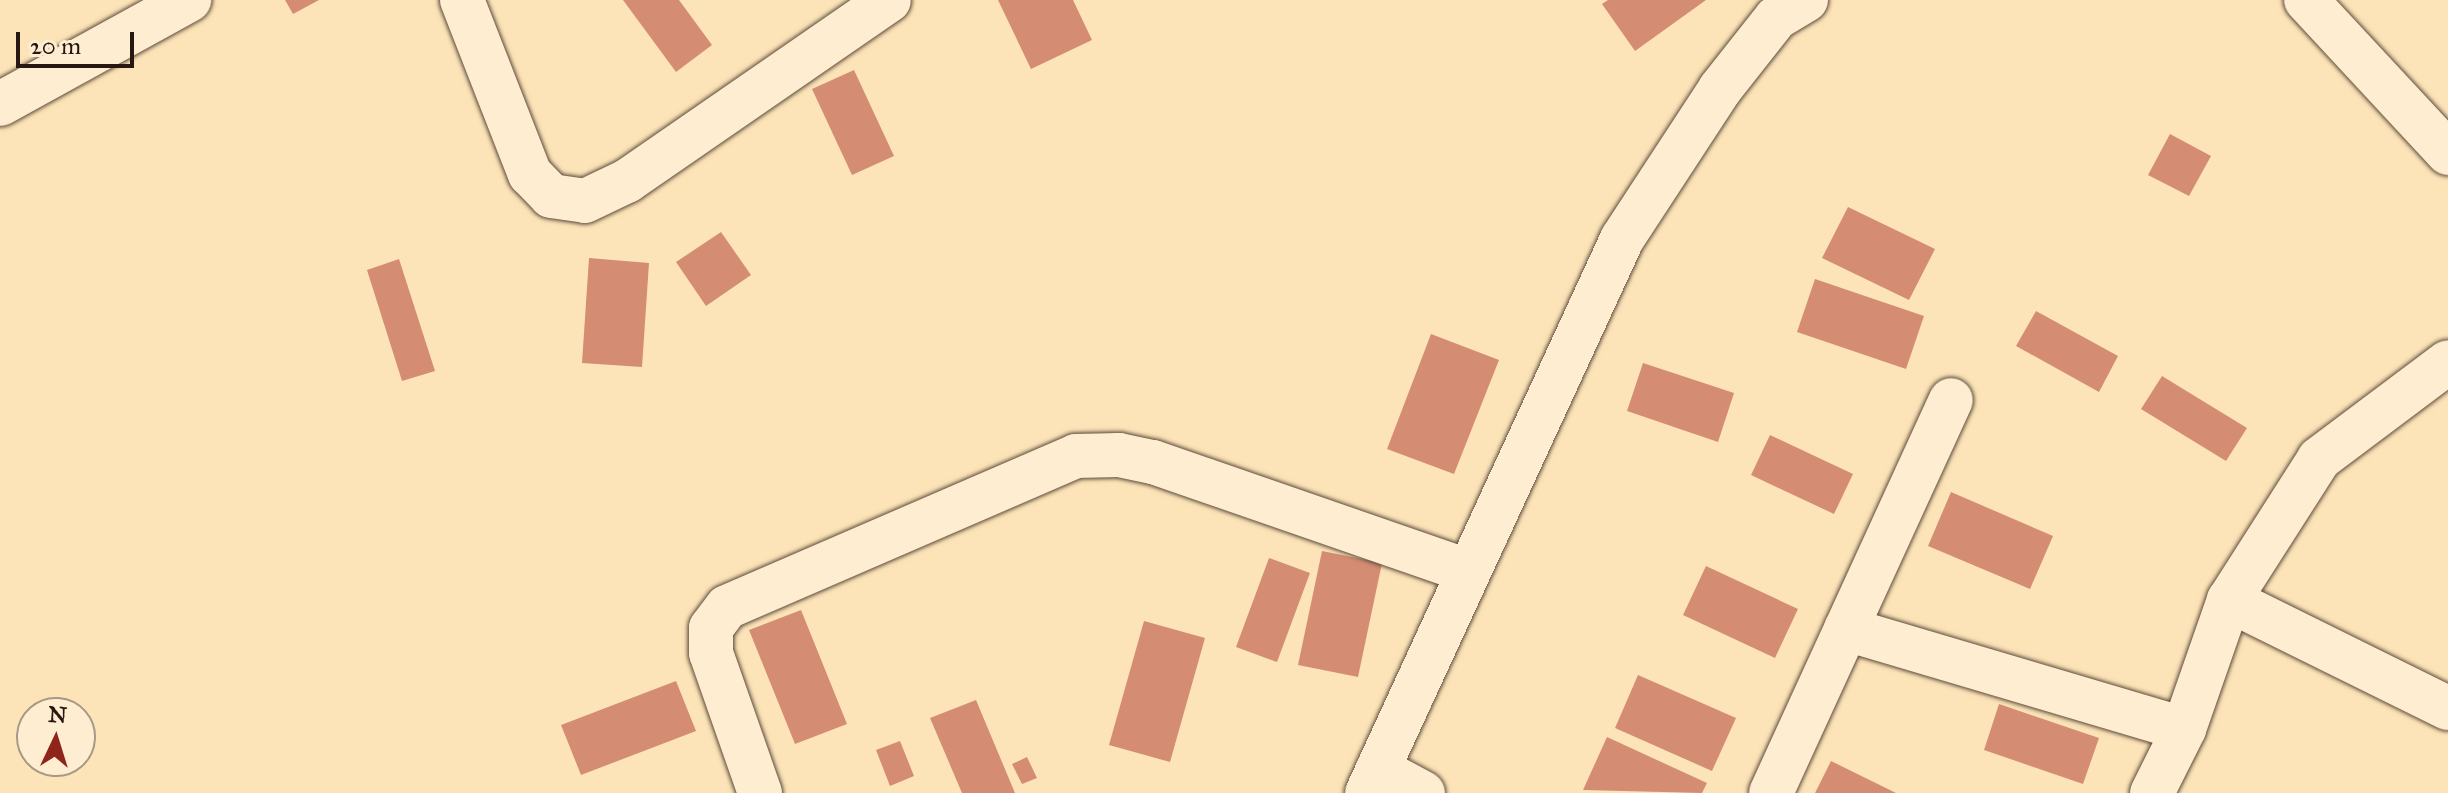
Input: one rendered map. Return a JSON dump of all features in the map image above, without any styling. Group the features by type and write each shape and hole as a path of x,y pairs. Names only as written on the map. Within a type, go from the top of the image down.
{"street":[{"path":"0,104 189,0"},
{"path":"462,0 530,174 551,196 585,201 627,181 889,0"},
{"path":"2306,0 2448,153"},
{"path":"1423,793 1372,781 1465,570 1622,239 1690,132 1781,6"},
{"path":"2152,793 2184,729 2229,600 2319,459 2448,362"},
{"path":"1771,793 1951,400"},
{"path":"760,793 711,653 711,628 727,607 1076,456 1119,455 1153,462 1465,570"},
{"path":"2229,600 2448,708"},
{"path":"1846,629 2184,729"}],"building":[{"path":"285,0 319,0 293,14"},
{"path":"623,0 679,0 712,45 676,72"},
{"path":"998,0 1073,0 1092,40 1031,69"},
{"path":"1608,0 1706,0 1635,51 1602,4"},
{"path":"854,70 894,156 852,175 812,89"},
{"path":"2170,134 2211,156 2189,196 2148,175"},
{"path":"1848,207 1935,249 1909,300 1822,258"},
{"path":"721,232 751,275 706,306 676,262"},
{"path":"589,258 649,263 642,367 582,363"},
{"path":"399,259 435,371 402,381 367,270"},
{"path":"1815,279 1924,316 1906,369 1797,332"},
{"path":"2036,311 2118,356 2099,392 2016,346"},
{"path":"1431,334 1499,360 1454,474 1387,449"},
{"path":"1643,363 1734,393 1718,442 1627,411"},
{"path":"2162,376 2247,428 2226,461 2141,409"},
{"path":"1770,435 1853,474 1834,514 1751,475"},
{"path":"1951,492 2053,536 2030,589 1928,546"},
{"path":"1322,551 1382,563 1358,677 1298,665"},
{"path":"1269,558 1310,573 1277,662 1236,647"},
{"path":"1706,566 1798,609 1775,658 1683,615"},
{"path":"801,610 847,724 795,744 749,630"},
{"path":"1144,621 1205,638 1170,762 1109,745"},
{"path":"1638,675 1736,718 1712,771 1615,728"},
{"path":"676,681 696,731 581,775 561,725"},
{"path":"976,700 1015,793 962,793 930,718"},
{"path":"1999,704 2099,738 2083,784 1984,750"},
{"path":"1607,737 1707,783 1702,793 1583,790"},
{"path":"900,741 914,776 890,786 876,750"},
{"path":"1027,757 1037,778 1022,784 1012,764"},
{"path":"1831,761 1896,793 1815,793"}]}
